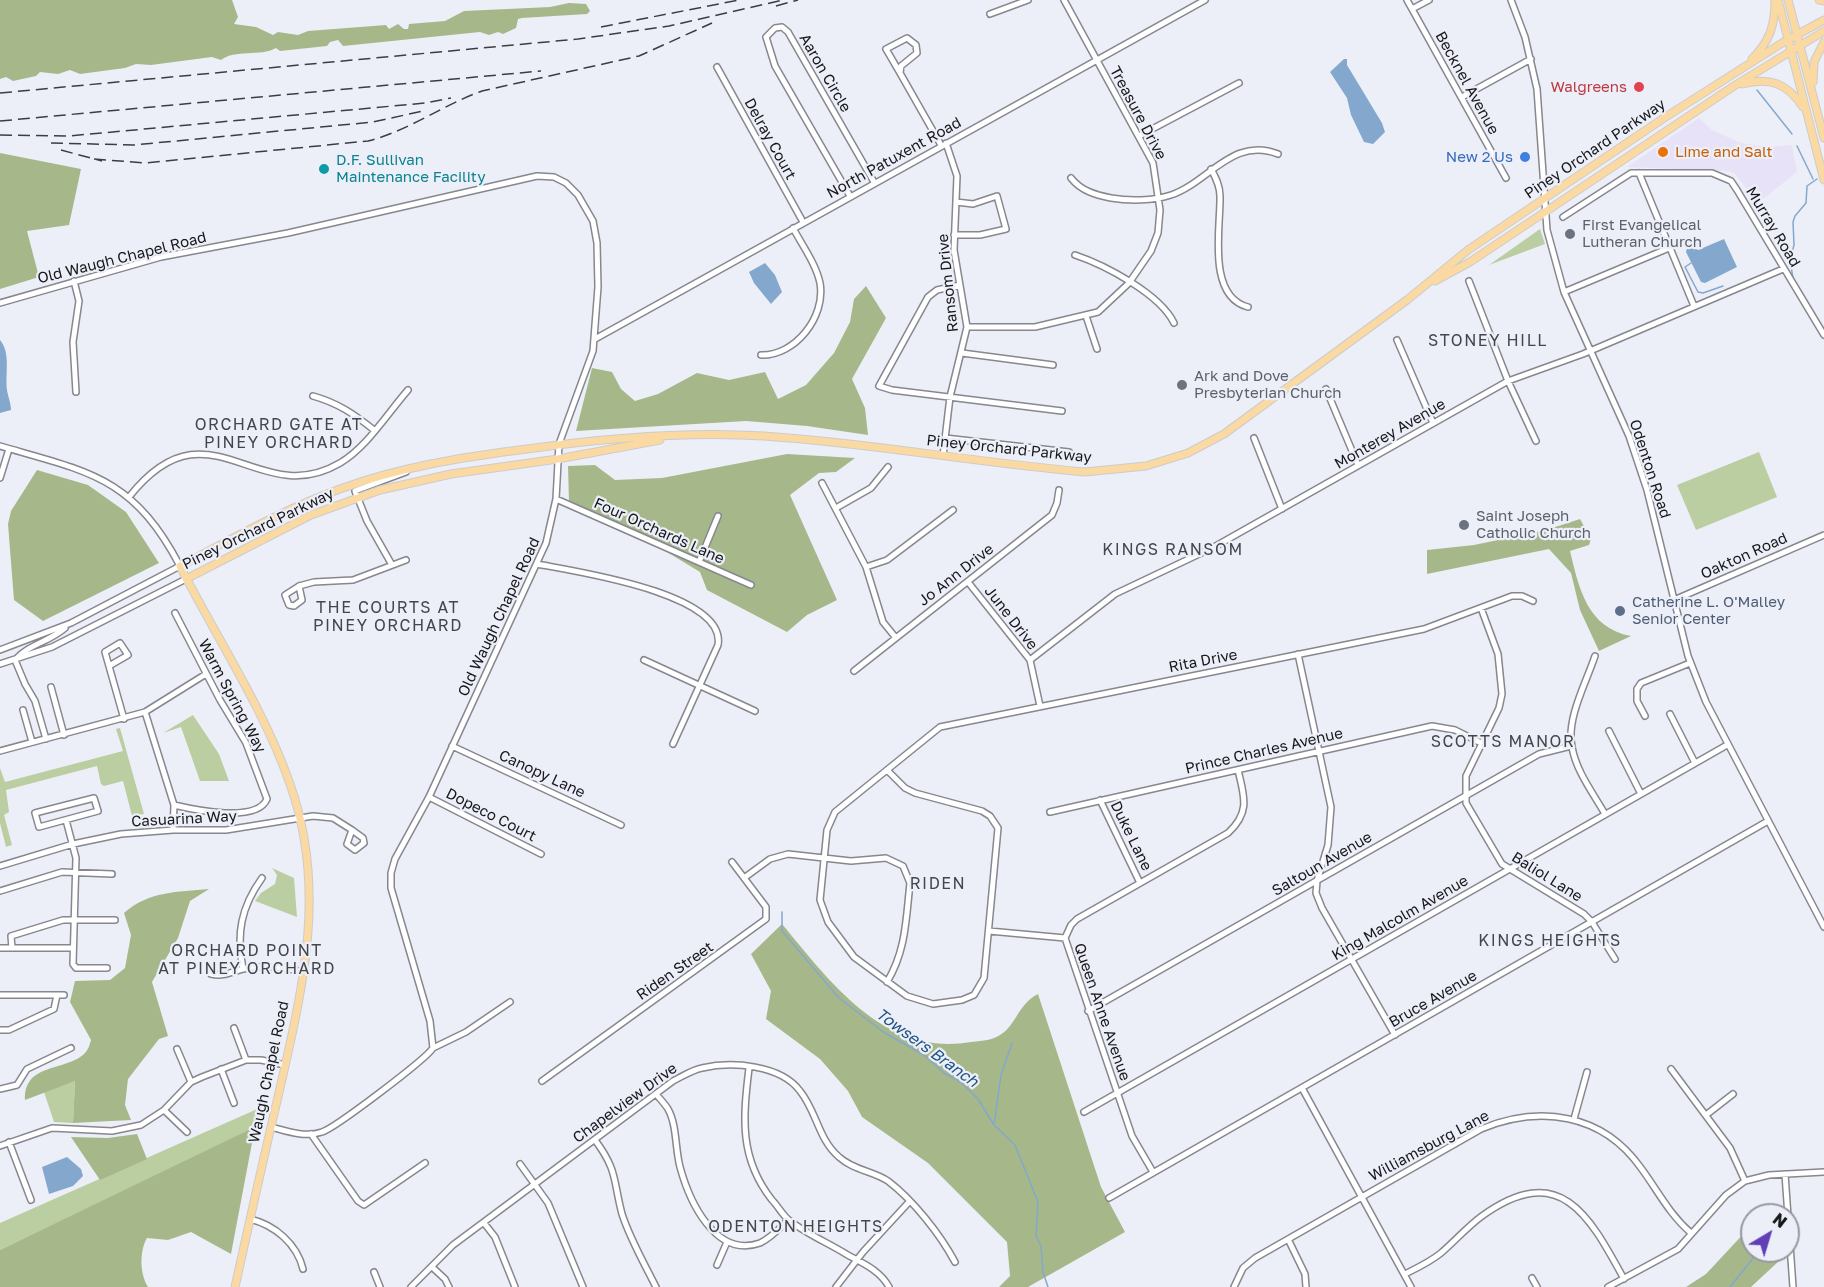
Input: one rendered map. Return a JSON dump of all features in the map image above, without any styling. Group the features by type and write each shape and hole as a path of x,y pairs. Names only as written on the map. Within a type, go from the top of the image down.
{"main road":[{"path":"1776,0 1824,180"},
{"path":"1743,68 1762,49 1770,35 1775,20 1776,0"},
{"path":"1788,0 1824,138"},
{"path":"1819,0 1824,1"},
{"name":"Piney Orchard Parkway","path":"180,566 302,504 365,480 416,466 559,444 683,436 788,438 1085,472 1126,470 1178,456 1205,444 1243,421 1422,288 1464,253 1545,198 1788,39 1824,20"},
{"name":"Piney Orchard Parkway","path":"1422,288 1470,262 1734,86 1824,31"},
{"path":"1817,108 1812,74 1814,62 1824,42"},
{"path":"1734,86 1762,80 1776,82 1790,90 1806,112"},
{"name":"Piney Orchard Parkway","path":"186,579 311,515 356,498 451,474 558,459 683,436"},
{"name":"Waugh Chapel Road","path":"180,566 275,746 300,819 308,865 310,908 304,972 235,1287"}],"street":[{"path":"990,14 1028,0"},
{"name":"Treasure Drive","path":"967,327 1035,327 1086,316 1106,306 1129,283 1156,242 1160,222 1153,164 1064,0"},
{"name":"North Patuxent Road","path":"595,339 1205,0"},
{"name":"Becknel Avenue","path":"1407,0 1506,178"},
{"path":"1412,9 1429,0"},
{"name":"Odenton Road","path":"1511,0 1531,59 1542,125 1545,212 1554,261 1564,292 1631,443 1647,490 1690,663 1727,745 1824,927"},
{"name":"Aaron Circle","path":"850,196 775,66 766,37 775,28 782,27 788,32 874,182"},
{"name":"Ransom Drive","path":"900,73 901,66 917,52 916,45 907,38 886,49 900,73 943,144 957,176 954,235 967,327 950,398 943,456"},
{"path":"1462,98 1531,59"},
{"name":"Delray Court","path":"717,67 803,222"},
{"path":"1139,135 1239,83"},
{"path":"1071,178 1081,188 1102,196 1128,200 1158,198 1177,193 1211,169 1246,151 1261,149 1278,154"},
{"path":"1211,169 1220,197 1217,240 1219,265 1232,297 1248,307"},
{"path":"1563,217 1631,173 1639,172 1694,306"},
{"name":"Murray Road","path":"1639,172 1712,172 1731,181 1824,335"},
{"name":"Old Waugh Chapel Road","path":"0,303 182,253 288,233 537,176 560,179 573,189 593,221 598,261 595,339 559,444 552,526 537,564 429,797 395,859 390,879 430,1021 433,1048"},
{"path":"1581,190 1588,201"},
{"path":"954,235 980,235 1006,228 997,196 973,204 956,202"},
{"path":"761,355 772,355 790,347 801,337 817,310 821,293 820,282 792,228"},
{"path":"1564,292 1669,248"},
{"path":"1076,255 1104,266 1129,283 1167,311 1174,324"},
{"name":"Monterey Avenue","path":"1030,660 1115,594 1193,558 1508,381 1589,350 1783,269"},
{"path":"74,281 80,301 73,342 76,392"},
{"path":"1469,281 1508,381 1536,441"},
{"path":"960,285 937,290 928,297 879,386 950,398 1062,411"},
{"path":"1086,316 1097,349"},
{"path":"1397,340 1433,423"},
{"path":"962,352 1053,365"},
{"path":"129,497 153,470 182,455 214,453 269,473 308,475 340,463 359,448 408,390"},
{"path":"1326,390 1359,465"},
{"path":"313,396 334,402 374,430"},
{"path":"945,438 1069,452"},
{"path":"1254,438 1282,509"},
{"path":"0,446 82,470 129,497 157,527 180,566"},
{"path":"0,478 9,448"},
{"path":"392,565 356,498 356,491 359,487 403,474 416,466"},
{"path":"836,508 871,488 888,467"},
{"path":"822,483 866,567 879,612 896,638"},
{"name":"Jo Ann Drive","path":"854,671 1052,515 1058,503 1059,490"},
{"name":"Four Orchards Lane","path":"556,499 751,585"},
{"path":"866,567 887,560 952,510"},
{"path":"699,562 718,516"},
{"name":"Oakton Road","path":"1674,600 1824,534"},
{"path":"299,586 314,582 353,580 406,560"},
{"path":"537,564 640,585 702,613 713,624 719,640 673,744"},
{"name":"Piney Orchard Parkway","path":"0,650 71,623 180,566"},
{"name":"Piney Orchard Parkway","path":"0,664 78,634 186,579"},
{"name":"June Drive","path":"968,582 1030,660 1040,706"},
{"name":"Rita Drive","path":"888,770 905,788 982,811 995,822 998,836 984,978 974,995 962,1000 933,1005 913,999 886,982 854,957 823,912 820,900 827,830 836,812 940,727 1424,628 1512,596 1522,596 1533,601"},
{"name":"Baliol Lane","path":"1480,608 1498,654 1503,681 1498,708 1466,776 1468,808 1495,856 1509,870 1584,914 1592,922 1615,959"},
{"name":"Warm Spring Way","path":"174,613 246,743 267,799 264,805 255,812 201,811 174,806"},
{"path":"46,739 35,700 15,660 26,648 51,638 71,623"},
{"path":"109,666 128,656 120,643 105,652 124,719"},
{"path":"1298,654 1331,807 1331,826 1316,893 1322,908 1395,1035"},
{"path":"1595,656 1572,724 1571,746 1576,763 1605,814"},
{"path":"644,660 755,711"},
{"path":"1645,716 1637,701 1637,689 1641,684 1690,663"},
{"path":"0,751 145,712 206,674"},
{"path":"51,687 64,735"},
{"path":"23,710 32,742"},
{"path":"145,712 174,806 173,830"},
{"path":"1670,714 1695,763"},
{"name":"Prince Charles Avenue","path":"1050,812 1432,726 1455,730 1482,743"},
{"path":"1609,731 1641,794"},
{"name":"King Malcolm Avenue","path":"1084,1112 1727,745"},
{"name":"Canopy Lane","path":"452,746 621,825"},
{"name":"Saltoun Avenue","path":"1088,1011 1539,754 1571,746"},
{"name":"Queen Anne Avenue","path":"1153,1172 1132,1136 1065,938 1071,925 1077,919 1236,826 1244,809 1238,770"},
{"name":"Dopeco Court","path":"429,797 541,854"},
{"path":"94,798 98,812 66,820 39,827 35,813 94,798"},
{"name":"Duke Lane","path":"1100,800 1140,883"},
{"name":"Casuarina Way","path":"0,866 74,844 121,834 173,830 226,830 313,816 333,818 352,830"},
{"path":"66,820 76,858 73,964 76,968 107,968"},
{"name":"Bruce Avenue","path":"1109,1198 1768,822"},
{"path":"744,878 778,856 851,861 886,858 895,860 909,874 904,945 897,966 886,982"},
{"name":"Riden Street","path":"542,1081 762,924 768,914 766,908 732,862"},
{"path":"0,891 62,872 112,874"},
{"path":"243,969 240,952 241,921 245,906 262,878"},
{"path":"12,948 11,936 63,920 115,920"},
{"path":"989,931 1065,938"},
{"path":"0,948 73,948"},
{"path":"211,974 228,975 243,969 272,967 304,972"},
{"path":"0,995 61,995 54,1009 9,1030 0,1030"},
{"path":"271,1127 311,1134 328,1129 419,1063 433,1048 466,1032 510,1002"},
{"path":"234,1028 246,1060"},
{"path":"0,1089 16,1085 27,1069 70,1048"},
{"path":"177,1049 190,1082"},
{"path":"0,1146 52,1128 127,1129 141,1125 164,1110 190,1082 221,1069 246,1060 261,1060 285,1065"},
{"name":"Chapelview Drive","path":"411,1287 432,1268 447,1250 673,1081 701,1068 725,1065 769,1071 787,1078 800,1090 824,1142 841,1159 888,1182 943,1241 954,1262"},
{"path":"749,1068 743,1114 746,1142 752,1167 769,1195 788,1220 872,1269 885,1280 889,1287"},
{"path":"221,1069 234,1103"},
{"path":"1671,1070 1730,1148 1745,1181"},
{"path":"1574,1119 1587,1072"},
{"path":"1302,1088 1364,1196 1411,1287"},
{"path":"656,1094 668,1109 674,1127 680,1168 703,1220 714,1234 727,1242 743,1245 759,1243 788,1220"},
{"path":"1706,1115 1733,1094"},
{"path":"164,1110 187,1132"},
{"name":"Williamsburg Lane","path":"1234,1287 1243,1268 1288,1239 1481,1129 1501,1121 1530,1115 1574,1119 1612,1140 1630,1154 1666,1208 1691,1233"},
{"path":"311,1134 358,1202 364,1205 425,1163"},
{"path":"595,1140 612,1167 622,1213 656,1287"},
{"path":"9,1142 31,1200"},
{"path":"520,1164 548,1203 583,1287"},
{"path":"1608,1287 1677,1249 1726,1195 1745,1181 1785,1174 1824,1172"},
{"path":"1785,1174 1793,1287"},
{"path":"1405,1274 1439,1255 1483,1216 1516,1198 1538,1192 1559,1196 1582,1214 1597,1230 1624,1279"},
{"path":"836,1287 909,1202"},
{"path":"250,1219 268,1224 300,1254 303,1269"},
{"path":"484,1223 495,1237 515,1287"},
{"path":"1288,1239 1305,1274 1306,1287"},
{"path":"717,1265 727,1242"},
{"path":"432,1268 445,1279 449,1287"},
{"path":"374,1272 380,1287"},
{"path":"1532,1278 1537,1287"}],"shaded area":[{"path":"1699,118 1712,130 1741,143 1766,147 1792,145 1797,172 1758,203 1734,173 1729,171 1627,167"}],"green space":[{"path":"0,0 232,0 238,17 234,24 256,27 273,35 278,32 298,35 308,31 386,25 389,29 398,24 408,29 409,24 445,21 464,11 550,7 569,3 586,4 590,11 587,14 518,19 516,28 503,34 498,32 489,35 480,32 343,46 338,40 330,42 327,46 280,51 276,48 270,51 233,55 221,60 212,57 151,65 136,64 125,68 80,74 70,70 58,74 40,72 36,76 13,81 6,77 0,79"},
{"path":"0,153 81,169 69,225 27,231 39,277 0,289"},
{"path":"1540,229 1545,244 1489,265"},
{"path":"866,286 886,318 852,379 865,408 868,435 807,426 746,421 576,431 592,368 612,372 621,389 635,401 658,394 697,373 729,380 765,372 778,399 806,385 834,353 850,322 854,299"},
{"path":"1759,452 1777,497 1696,530 1677,485"},
{"path":"787,454 855,458 836,472 819,473 790,495 837,600 807,615 787,632 707,590 700,572 639,535 569,502 568,466 595,465 615,480 662,478"},
{"path":"37,470 88,485 126,512 159,563 43,621 14,600 8,524 11,511"},
{"path":"1580,519 1591,539 1589,545 1570,551 1577,579 1587,604 1604,625 1616,632 1631,636 1599,651 1580,610 1571,573 1549,549 1427,574 1427,550 1474,545 1546,530"},
{"path":"193,715 219,754 229,781 200,781 181,727 163,733"},
{"path":"120,728 144,814 132,816 123,781 104,786 101,784 97,766 6,790 9,812 4,815 12,845 6,847 0,823 0,768 5,782 123,751 116,729"},
{"path":"272,868 294,878 297,917 255,901 261,893 275,884 277,875"},
{"path":"209,889 190,901 178,938 152,982 168,1036 159,1039 128,1079 125,1105 131,1120 73,1123 75,1081 25,1100 31,1079 48,1069 77,1059 88,1049 91,1040 70,1002 75,981 110,980 125,968 131,935 124,913 143,900 153,897 175,892"},
{"path":"782,924 820,969 863,1011 886,1027 912,1038 940,1044 991,1039 1002,1034 1030,999 1038,994 1101,1187 1125,1232 1028,1287 999,1287 1010,1276 1007,1242 928,1163 862,1117 848,1091 820,1059 766,1019 771,991 751,954"},
{"path":"75,1081 73,1123 54,1122 44,1092"},
{"path":"264,1106 263,1125 0,1250 0,1223"},
{"path":"255,1127 231,1254 191,1232 168,1240 147,1238 142,1263 143,1276 148,1287 0,1287 0,1250"},
{"path":"137,1134 147,1159 100,1180 71,1137 108,1138"},
{"path":"1740,1238 1740,1263 1777,1263 1751,1287 1686,1287 1706,1274"}],"water":[{"path":"1344,59 1347,59 1347,65 1382,123 1385,132 1373,144 1364,142 1351,115 1347,98 1330,72"},
{"path":"1724,239 1737,267 1705,283 1701,282 1686,252 1687,248 1692,247 1698,250"},
{"path":"765,263 775,275 782,292 771,304 754,283 749,272"},
{"path":"0,340 7,357 7,390 11,410 0,413"},
{"path":"67,1157 81,1169 83,1176 73,1186 49,1194 42,1167"}],"waterway":[{"path":"1757,90 1792,134"},
{"path":"1797,146 1813,179"},
{"path":"1793,278 1790,260 1794,245 1793,222 1806,203 1807,186 1817,179"},
{"path":"1691,263 1685,267 1698,292 1703,293 1723,286"},
{"name":"Towsers Branch","path":"782,912 782,931 839,998 885,1033 924,1055 944,1073 961,1082 978,1099 994,1125 1015,1145 1038,1202 1036,1236 1041,1246 1043,1272 1048,1287"},
{"path":"994,1125 1001,1075 1012,1043"},
{"path":"1730,1287 1749,1263"}],"railway":[{"path":"601,27 739,0"},
{"path":"0,93 578,39 669,26 783,0"},
{"path":"776,6 798,0"},
{"path":"94,159 145,163 368,141 397,131 482,91 639,56 712,23"},
{"path":"0,121 541,71"},
{"path":"0,135 69,136 425,103 451,98"},
{"path":"51,143 134,145 373,122 423,111"},
{"path":"61,150 102,161"}],"place":[{"name":"Walgreens","path":"1639,87"},
{"name":"Lime and Salt","path":"1663,152"},
{"name":"New 2 Us","path":"1525,157"},
{"name":"D.F. Sullivan Maintenance Facility","path":"324,169"},
{"name":"First Evangelical Lutheran Church","path":"1570,234"},
{"name":"Ark and Dove Presbyterian Church","path":"1182,385"},
{"name":"Saint Joseph Catholic Church","path":"1464,525"},
{"name":"Catherine L. O'Malley Senior Center","path":"1620,611"}],"district":[{"name":"STONEY HILL","path":"1488,341"},
{"name":"ORCHARD GATE AT PINEY ORCHARD","path":"279,434"},
{"name":"KINGS RANSOM","path":"1173,550"},
{"name":"THE COURTS AT PINEY ORCHARD","path":"388,617"},
{"name":"SCOTTS MANOR","path":"1503,742"},
{"name":"RIDEN","path":"938,884"},
{"name":"KINGS HEIGHTS","path":"1550,941"},
{"name":"ORCHARD POINT AT PINEY ORCHARD","path":"247,960"},
{"name":"ODENTON HEIGHTS","path":"796,1227"}]}
